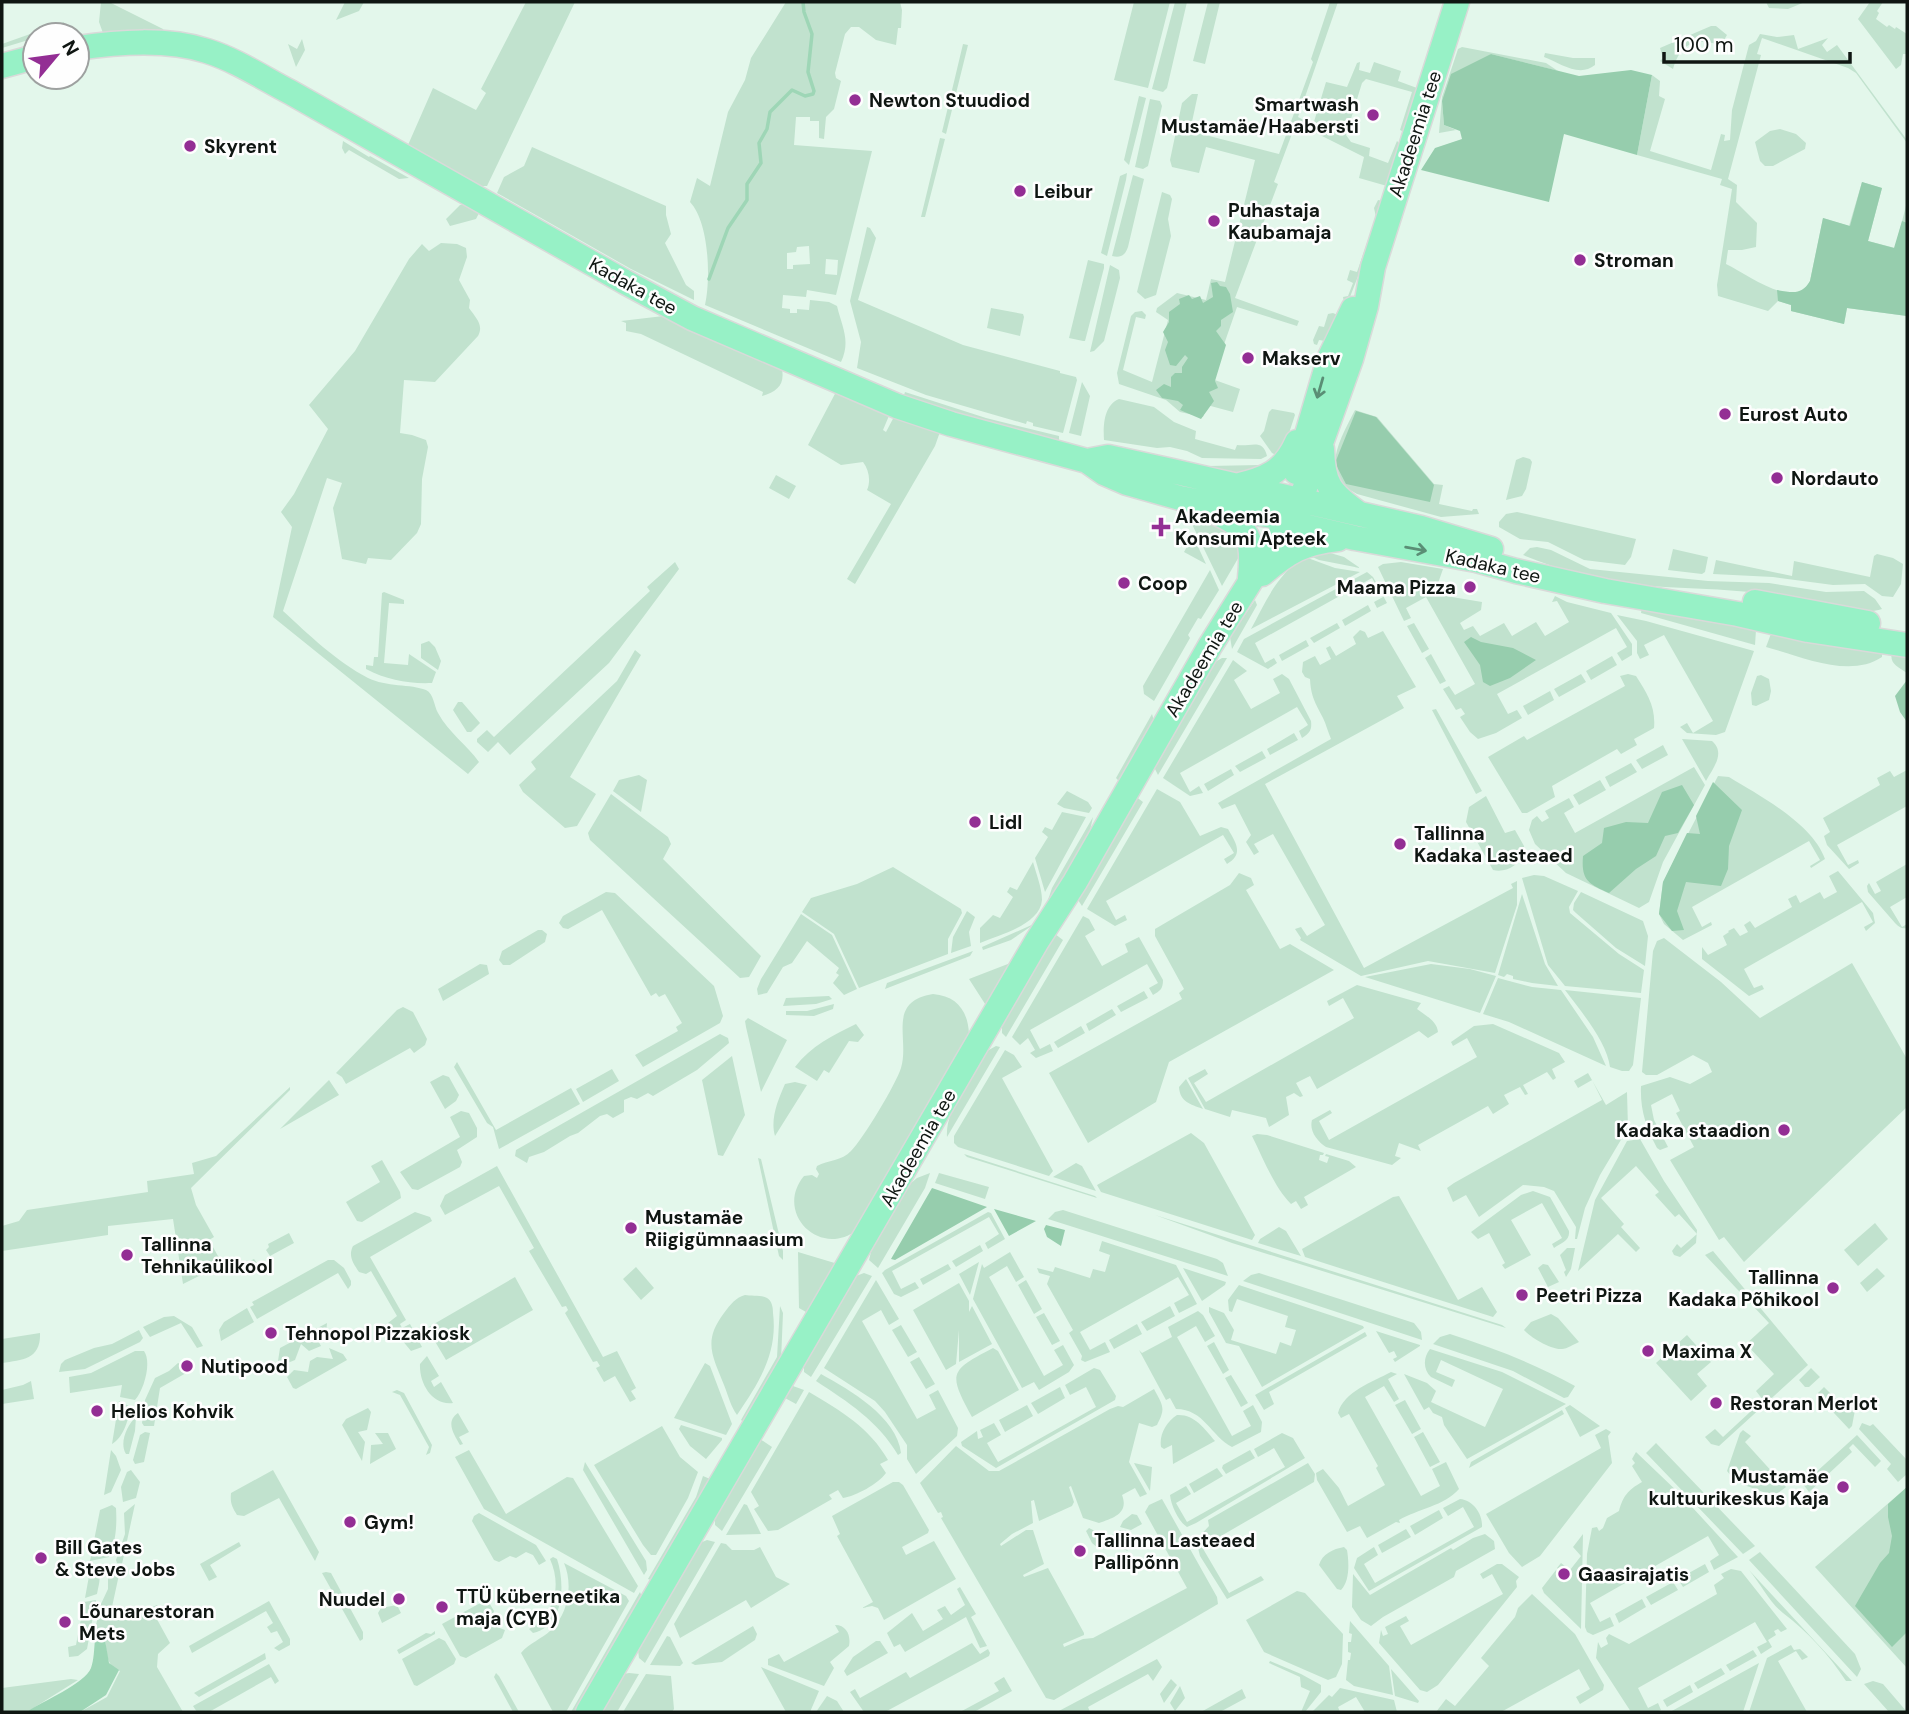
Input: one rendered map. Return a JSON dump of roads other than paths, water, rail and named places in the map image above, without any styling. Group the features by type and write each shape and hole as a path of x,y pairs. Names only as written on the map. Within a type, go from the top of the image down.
{"main road":[{"name":"Akadeemia tee","path":"589,1712 1037,941 1075,882 1210,646 1249,586 1288,509 1316,435 1329,359 1373,267 1457,2"},
{"name":"Kadaka tee","path":"91,47 147,43 178,45 207,51 245,67 692,318 897,406 951,424 1087,461 1104,473 1127,483 1180,498 1288,509"},
{"path":"2,66 21,61"},
{"path":"1236,486 1256,481 1285,464 1298,440 1316,435 1325,480 1360,527 1295,548 1249,586"},
{"name":"Kadaka tee","path":"1087,461 1108,457 1236,486 1288,509 1308,527 1360,527 1516,572 1605,591 1907,631"},
{"path":"1127,483 1139,467 1148,465"},
{"path":"1180,498 1239,524 1248,536 1253,555 1249,586"},
{"name":"Kadaka tee","path":"1769,613 1808,630 1907,645"}],"waterway":[{"path":"709,279 728,228 747,200 747,184 761,163 759,143 767,129 770,112 792,90 805,96 813,94 808,72 812,34 803,2"}],"place":[{"name":"Newton Stuudiod","path":"855,100"},
{"name":"Smartwash Mustamäe/Haabersti","path":"1373,115"},
{"name":"Skyrent","path":"190,146"},
{"name":"Leibur","path":"1020,191"},
{"name":"Puhastaja Kaubamaja","path":"1214,221"},
{"name":"Stroman","path":"1580,260"},
{"name":"Makserv","path":"1248,358"},
{"name":"Eurost Auto","path":"1725,414"},
{"name":"Nordauto","path":"1777,478"},
{"name":"Akadeemia Konsumi Apteek","path":"1161,527"},
{"name":"Coop","path":"1124,583"},
{"name":"Maama Pizza","path":"1470,587"},
{"name":"Lidl","path":"975,822"},
{"name":"Tallinna Kadaka Lasteaed","path":"1400,844"},
{"name":"Kadaka staadion","path":"1784,1130"},
{"name":"Mustamäe Riigigümnaasium","path":"631,1228"},
{"name":"Tallinna Tehnikaülikool","path":"127,1255"},
{"name":"Tallinna Kadaka Põhikool","path":"1833,1288"},
{"name":"Peetri Pizza","path":"1522,1295"},
{"name":"Tehnopol Pizzakiosk","path":"271,1333"},
{"name":"Maxima X","path":"1648,1351"},
{"name":"Nutipood","path":"187,1366"},
{"name":"Restoran Merlot","path":"1716,1403"},
{"name":"Helios Kohvik","path":"97,1411"},
{"name":"Mustamäe kultuurikeskus Kaja","path":"1843,1487"},
{"name":"Gym!","path":"350,1522"},
{"name":"Tallinna Lasteaed Pallipõnn","path":"1080,1551"},
{"name":"Bill Gates & Steve Jobs","path":"41,1558"},
{"name":"Gaasirajatis","path":"1564,1574"},
{"name":"Nuudel","path":"399,1599"},
{"name":"TTÜ küberneetika maja (CYB)","path":"442,1607"},
{"name":"Lõunarestoran Mets","path":"65,1622"}]}
